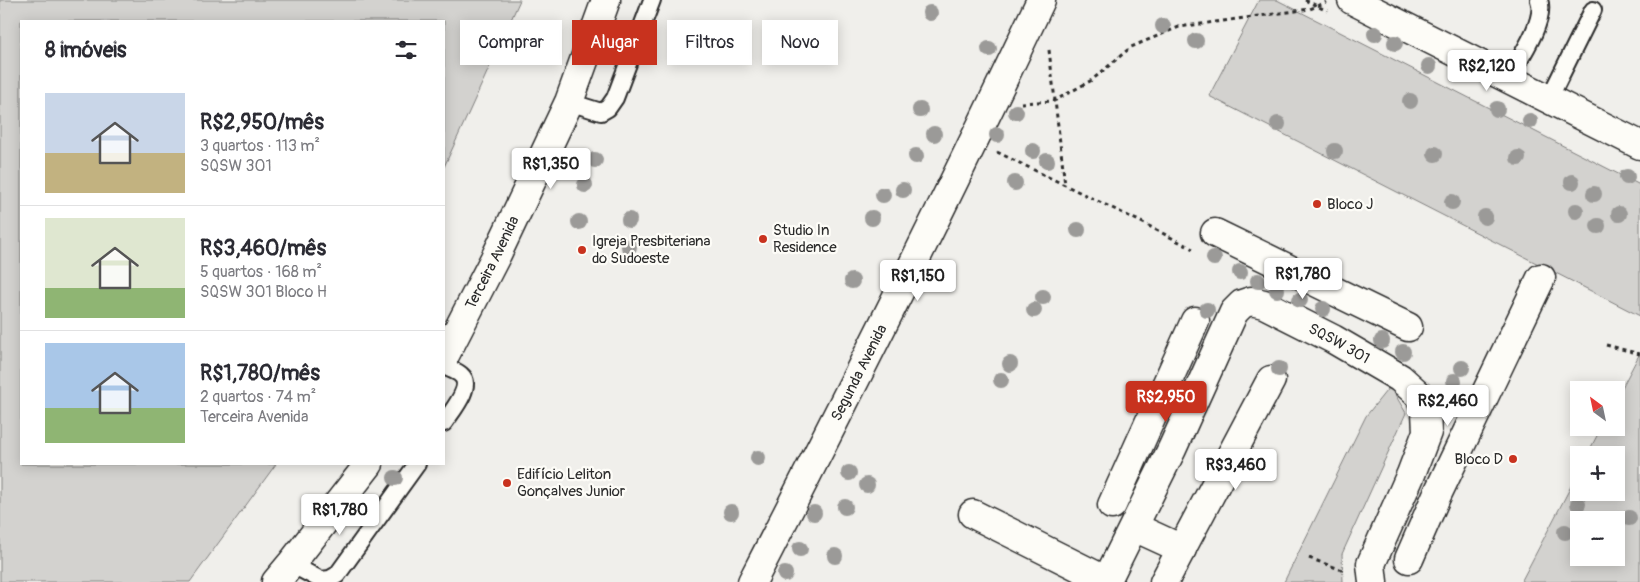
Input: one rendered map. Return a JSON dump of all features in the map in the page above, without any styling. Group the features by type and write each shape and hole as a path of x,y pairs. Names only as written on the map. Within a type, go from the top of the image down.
{"street":[{"name":"Terceira Avenida","path":"445,355 497,254 569,102 606,0"},
{"name":"Segunda Avenida","path":"752,582 806,478 993,102 1041,0"},
{"path":"1352,0 1640,146"},
{"path":"1205,242 1351,299 1408,327"},
{"path":"1409,559 1436,497 1541,278"},
{"path":"1333,339 1351,299"},
{"name":"SQSW 301","path":"1107,581 1172,449 1234,312 1242,304 1251,302 1264,304 1333,339 1400,378 1420,396 1426,411 1427,432 1411,474 1371,564 1373,581"},
{"path":"1112,505 1195,321"},
{"path":"1164,582 1271,380"},
{"path":"1143,435 1172,449"},
{"path":"280,577 368,465"},
{"path":"1411,474 1436,497"},
{"path":"973,514 1107,581"},
{"path":"1134,527 1182,549"}],"lane":[{"path":"569,102 601,112 608,108 615,98 652,0"},
{"path":"1508,79 1538,24 1541,3 1539,0"},
{"path":"1549,100 1593,10"},
{"path":"445,367 462,376 466,384 465,390 445,421"},
{"path":"280,577 321,580 330,579 337,575 416,465"}],"path":[{"path":"993,102 1031,103 1054,101 1092,80 1131,47 1179,27 1310,9 1331,0"},
{"path":"1048,48 1065,185"},
{"path":"995,151 1143,223 1205,242"},
{"path":"1606,345 1640,354"},
{"path":"1309,558 1373,581"}],"shaded area":[{"path":"0,0 520,0 511,20 460,20 460,65 490,65 445,165 445,20 20,20 20,465 275,465 190,582 0,582"},
{"path":"1259,0 1277,0 1640,185 1640,316 1209,96"},
{"path":"1640,353 1640,582 1521,582 1570,488 1570,501 1625,501 1625,446 1592,446 1597,436 1625,436 1625,382"},
{"path":"1390,386 1406,413 1342,554 1343,582 1284,582 1366,416"}],"place":[{"name":"Bloco J","path":"1317,204"},
{"name":"Studio In Residence","path":"763,239"},
{"name":"Igreja Presbiteriana do Sudoeste","path":"582,250"},
{"name":"Bloco D","path":"1513,459"},
{"name":"Edifício Leliton Gonçalves Junior","path":"507,483"}]}
